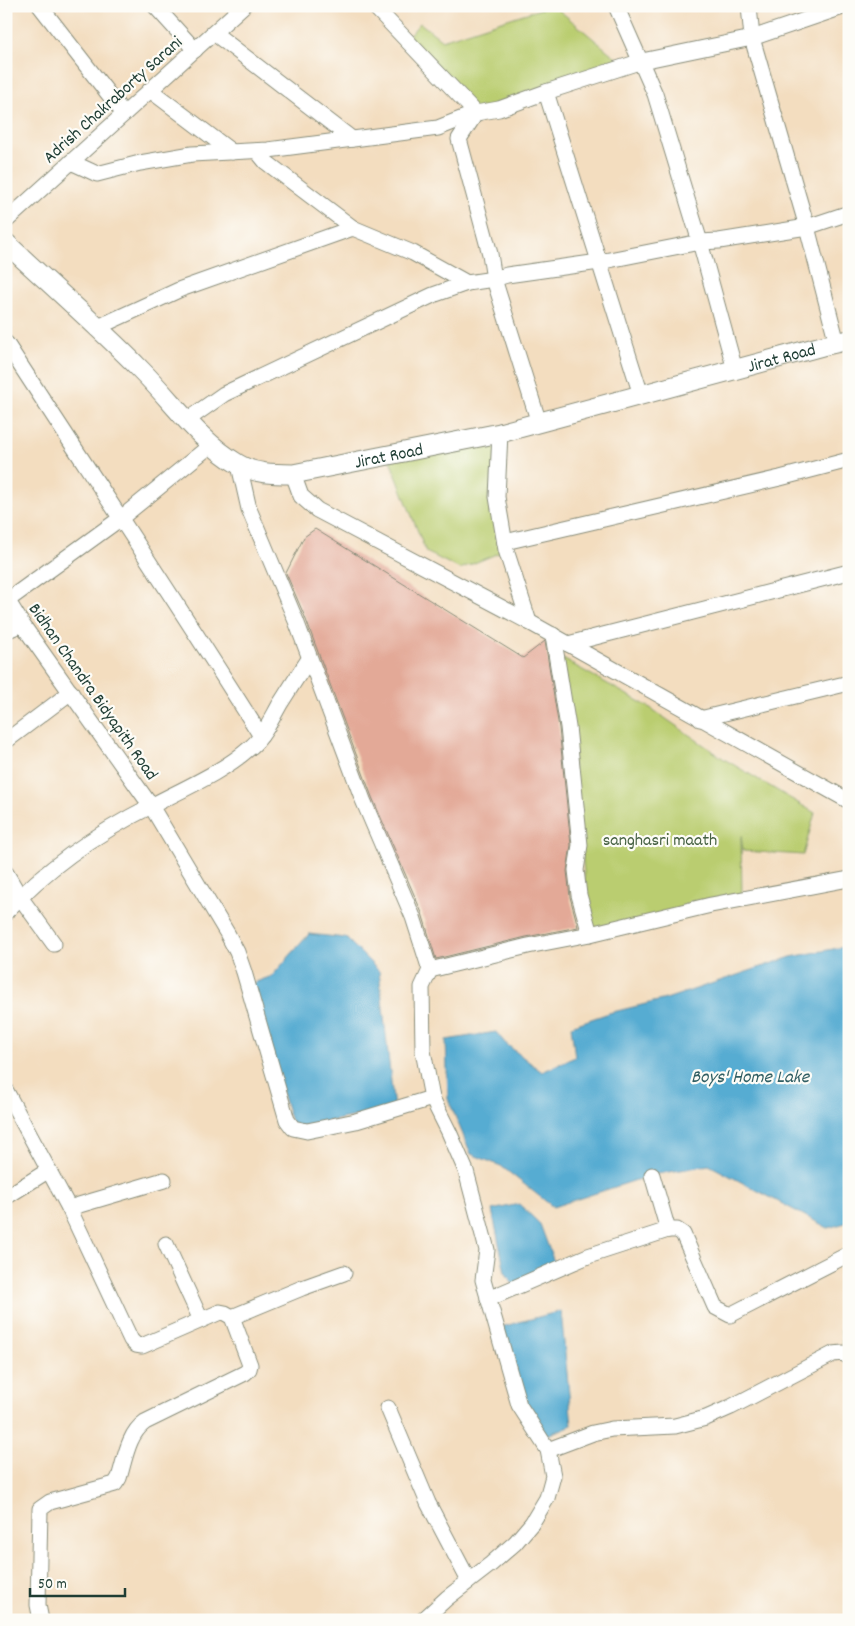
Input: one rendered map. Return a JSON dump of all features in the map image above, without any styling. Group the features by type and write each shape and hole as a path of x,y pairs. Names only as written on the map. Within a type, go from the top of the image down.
{"main road":[{"name":"Jirat Road","path":"6,243 143,371 211,445 240,465 268,474 293,474 500,433 843,342"}],"street":[{"path":"40,6 124,114"},
{"path":"155,6 195,50"},
{"name":"Adrish Chakraborty Sarani","path":"6,221 243,6"},
{"path":"374,6 476,113"},
{"path":"616,6 655,94 700,242 735,370"},
{"path":"749,6 752,38 807,227 843,342"},
{"path":"71,162 97,174 140,163 184,156 257,151 438,128 476,113 499,109 642,61 752,38 846,6"},
{"path":"214,33 352,139"},
{"path":"150,90 232,152"},
{"path":"546,92 641,395"},
{"path":"476,113 459,139 490,254 494,279 539,423"},
{"path":"257,151 266,162 353,228 413,253 467,282"},
{"path":"187,420 224,394 433,295 467,282 599,262 700,242 720,241 807,227 849,213"},
{"path":"96,328 181,289 353,228"},
{"path":"6,343 262,736"},
{"path":"500,433 498,497 505,542 529,622"},
{"path":"7,599 121,518 211,445"},
{"path":"505,542 761,483 849,460"},
{"path":"240,465 249,508 296,621 363,800 413,917 430,970 422,987 423,1051 432,1098 466,1171 487,1250 483,1280 519,1405 548,1450 553,1476 547,1498 515,1543 423,1620"},
{"path":"293,474 301,496 317,510 553,635 849,801"},
{"path":"568,644 849,572"},
{"name":"Bidhan Chandra Bidyapith Road","path":"7,599 22,624 151,806 237,952 287,1120 293,1128 307,1131 356,1121 432,1098"},
{"path":"6,632 22,624"},
{"path":"553,635 568,727 580,844 576,870 579,895 590,934"},
{"path":"6,912 46,873 101,834 151,806 198,783 251,748 262,736 309,659"},
{"path":"700,719 849,683"},
{"path":"6,741 71,692"},
{"path":"6,874 54,944"},
{"path":"430,970 711,905 849,879"},
{"path":"6,1091 69,1208 131,1340 136,1345 142,1346 220,1312 225,1312 232,1317 250,1364 249,1369 245,1373 138,1427 133,1433 119,1478 115,1484 50,1502 40,1510 38,1605 41,1620"},
{"path":"6,1197 49,1170"},
{"path":"652,1175 668,1230"},
{"path":"69,1208 164,1180"},
{"path":"488,1299 588,1256 668,1230 677,1230 682,1234 715,1307 730,1315 849,1254"},
{"path":"166,1244 201,1320"},
{"path":"232,1317 344,1273"},
{"path":"548,1450 593,1433 612,1429 675,1426 706,1418 731,1408 833,1354 843,1353 849,1357"},
{"path":"388,1408 428,1503 469,1581"}],"green space":[{"path":"554,6 626,66 476,113 406,39 420,23 442,40"},
{"path":"500,433 506,550 460,569 426,552 388,455"},
{"name":"sanghasri maath","path":"563,659 649,707 724,759 815,813 803,855 743,851 741,836 742,899 590,934"},
{"path":"849,1325 849,1357 843,1353 841,1330"}],"water":[{"path":"309,934 346,938 379,971 394,1109 293,1128 248,985 272,976"},
{"name":"Boys' Home Lake","path":"849,946 849,1222 828,1228 709,1165 652,1175 553,1207 501,1166 471,1154 448,1099 446,1040 496,1032 505,1043 542,1072 575,1057 571,1026 609,1013 666,999 791,957"},
{"path":"519,1204 540,1224 557,1270 515,1287 505,1272 492,1210"},
{"path":"561,1311 572,1425 540,1438 497,1328"}],"building":[{"path":"315,529 523,658 545,641 559,728 571,845 567,871 570,897 578,927 526,937 436,959 422,913 372,797 305,617 286,573 304,537"}]}
